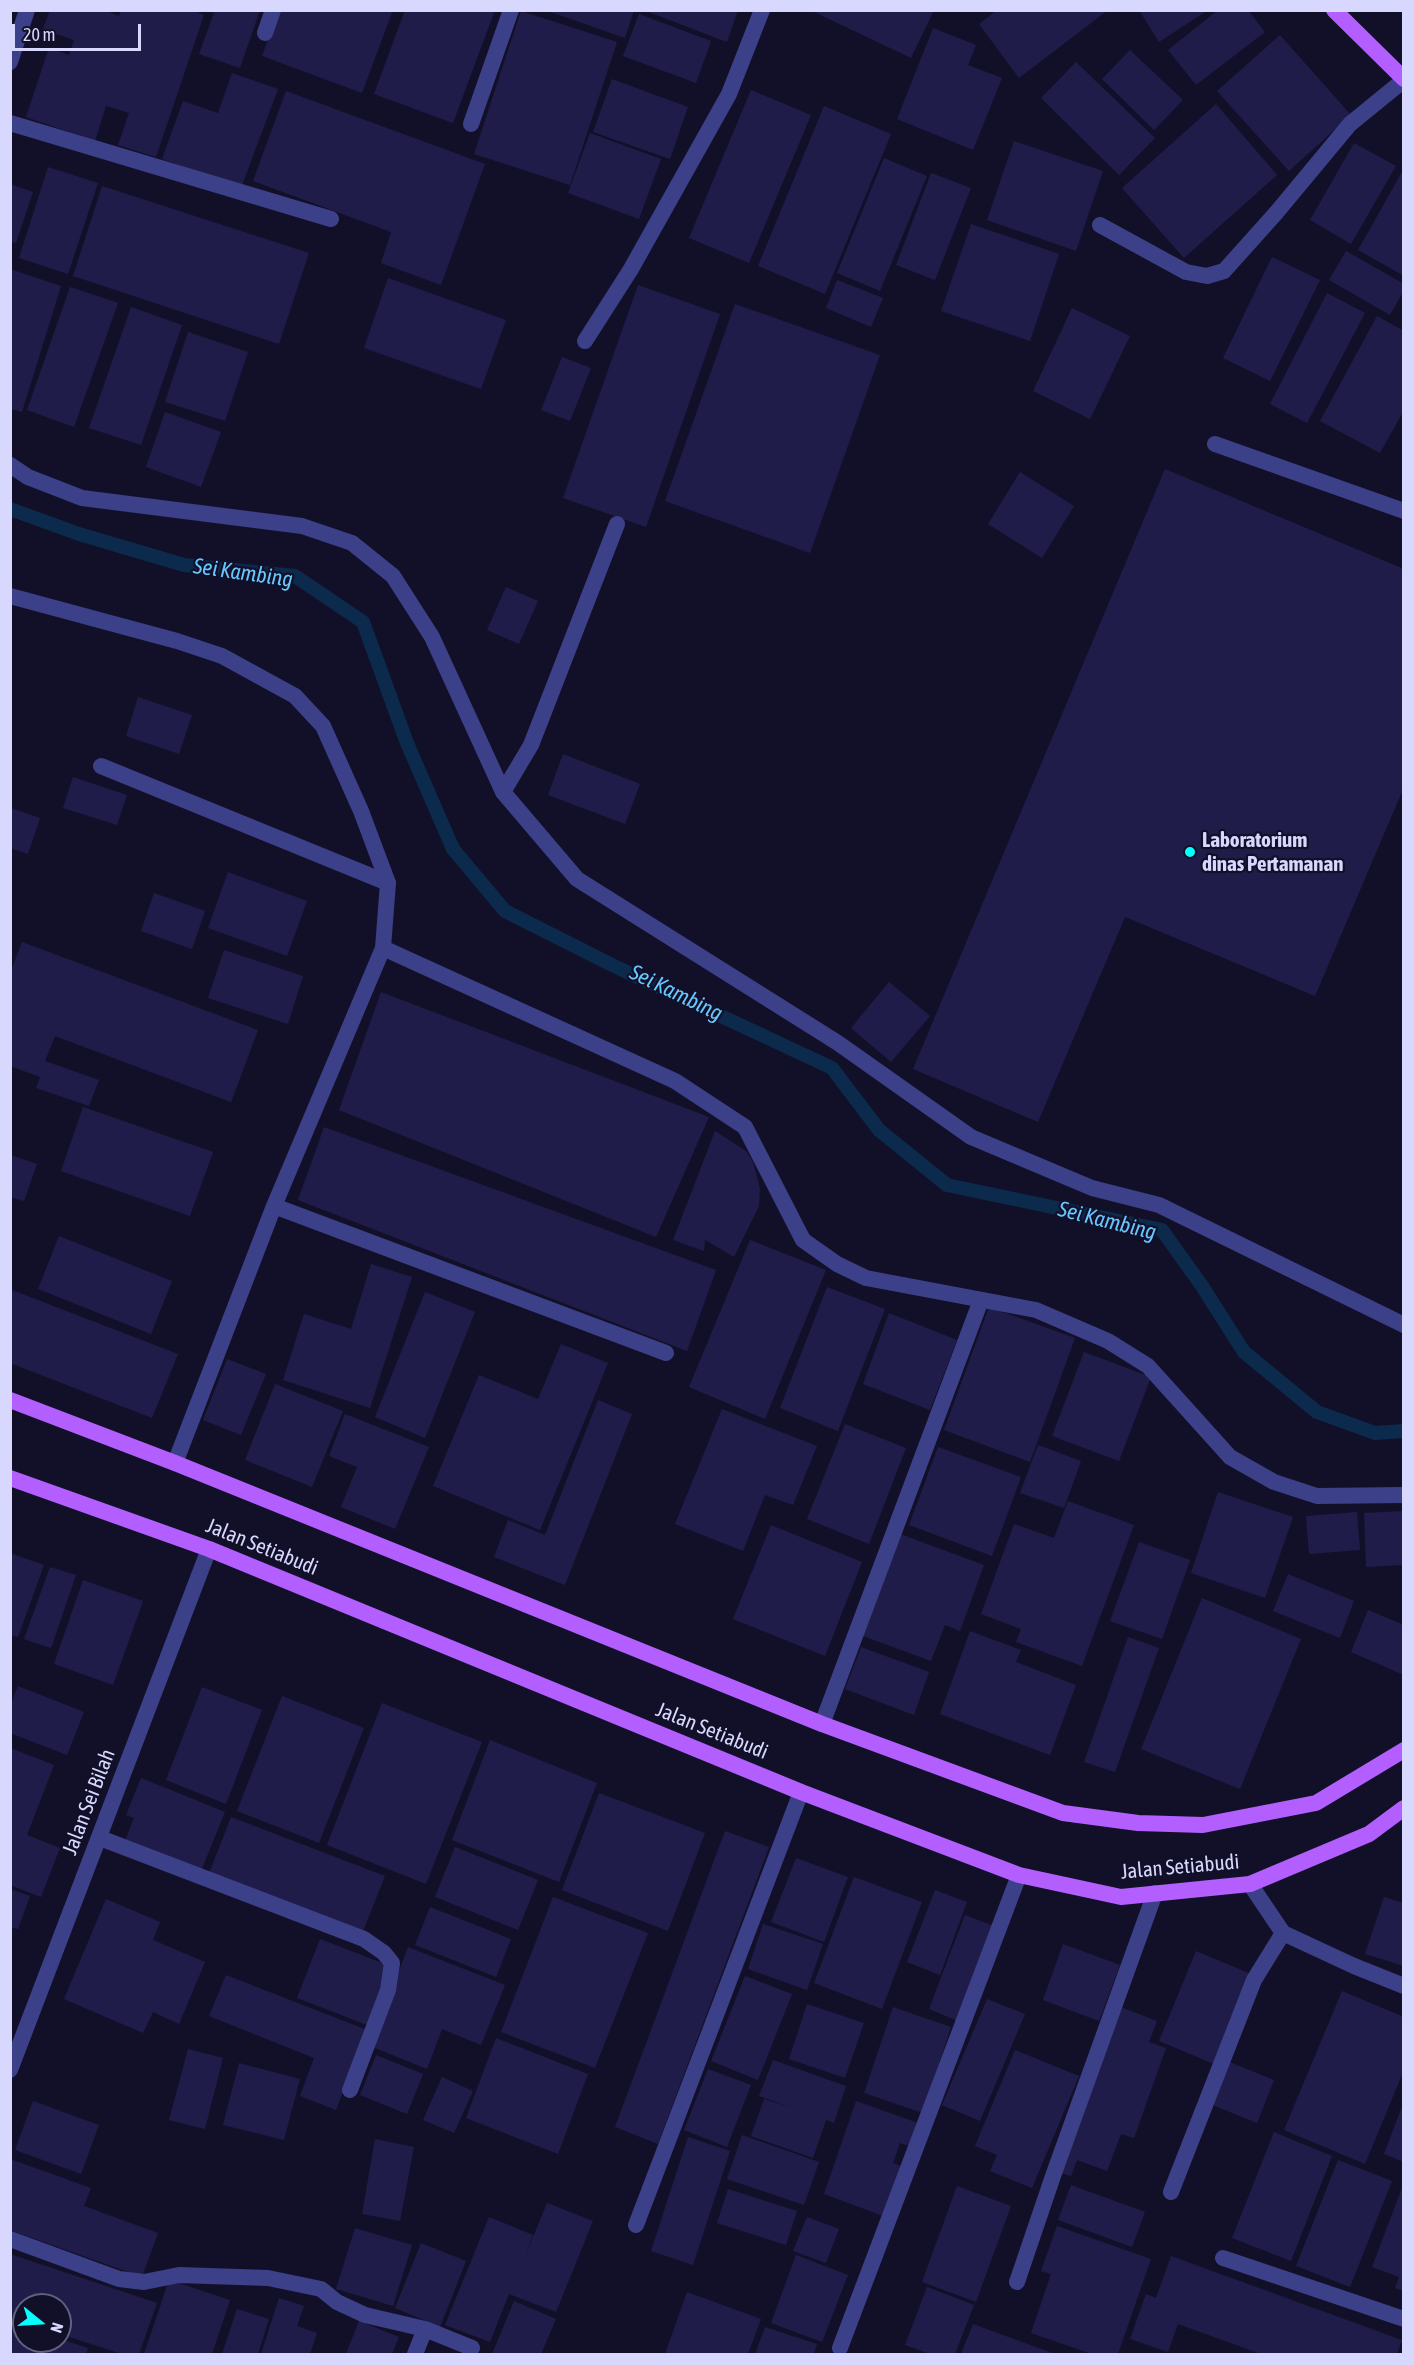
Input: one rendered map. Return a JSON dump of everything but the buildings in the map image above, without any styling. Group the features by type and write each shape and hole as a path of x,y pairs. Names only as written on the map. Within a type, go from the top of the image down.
{"main road":[{"path":"1334,10 1404,79"},
{"name":"Jalan Setiabudi","path":"10,1400 175,1463 822,1724 1063,1813 1138,1823 1203,1825 1316,1803 1404,1750"},
{"name":"Jalan Setiabudi","path":"10,1478 209,1549 801,1792 1019,1875 1121,1897 1250,1884 1369,1834 1404,1808"}],"street":[{"path":"10,62 27,10"},
{"path":"265,33 273,10"},
{"path":"471,124 511,10"},
{"path":"585,341 631,269 729,94 762,10"},
{"path":"1100,225 1186,272 1207,276 1224,271 1350,124 1404,79"},
{"path":"10,123 331,219"},
{"path":"1215,444 1404,511"},
{"path":"10,465 28,477 82,498 302,526 352,543 393,576 432,637 504,792 577,879 838,1043 971,1137 1092,1188 1159,1205 1404,1326"},
{"path":"504,792 531,745 616,524"},
{"path":"10,596 177,641 222,656 295,696 323,726 361,812 388,883 382,948 274,1206 175,1463"},
{"path":"101,766 388,883"},
{"path":"382,948 675,1081 745,1127 803,1240 837,1264 866,1278 1036,1310 1108,1341 1148,1366 1230,1457 1274,1482 1317,1496 1404,1495"},
{"path":"274,1206 666,1353"},
{"path":"822,1724 981,1300"},
{"name":"Jalan Sei Bilah","path":"10,2070 209,1549"},
{"path":"636,2225 801,1792"},
{"path":"100,1838 364,1939 384,1953 392,1963 388,1990 350,2090"},
{"path":"840,2348 1019,1875"},
{"path":"1250,1884 1282,1933 1404,1986"},
{"path":"1017,2282 1155,1893"},
{"path":"1172,2192 1254,1980 1282,1933"},
{"path":"10,2239 119,2279 144,2282 179,2275 268,2278 321,2289 338,2302 364,2315 425,2329 472,2348"},
{"path":"1223,2258 1404,2319"},
{"path":"415,2355 425,2329"}],"waterway":[{"name":"Sei Kambing","path":"10,509 79,534 184,565 295,576 363,622 407,743 453,849 505,911 612,965 832,1068 879,1130 947,1185 1162,1230 1202,1286 1244,1352 1317,1412 1375,1433 1404,1431"}],"place":[{"name":"Laboratorium dinas Pertamanan","path":"1190,852"}]}
